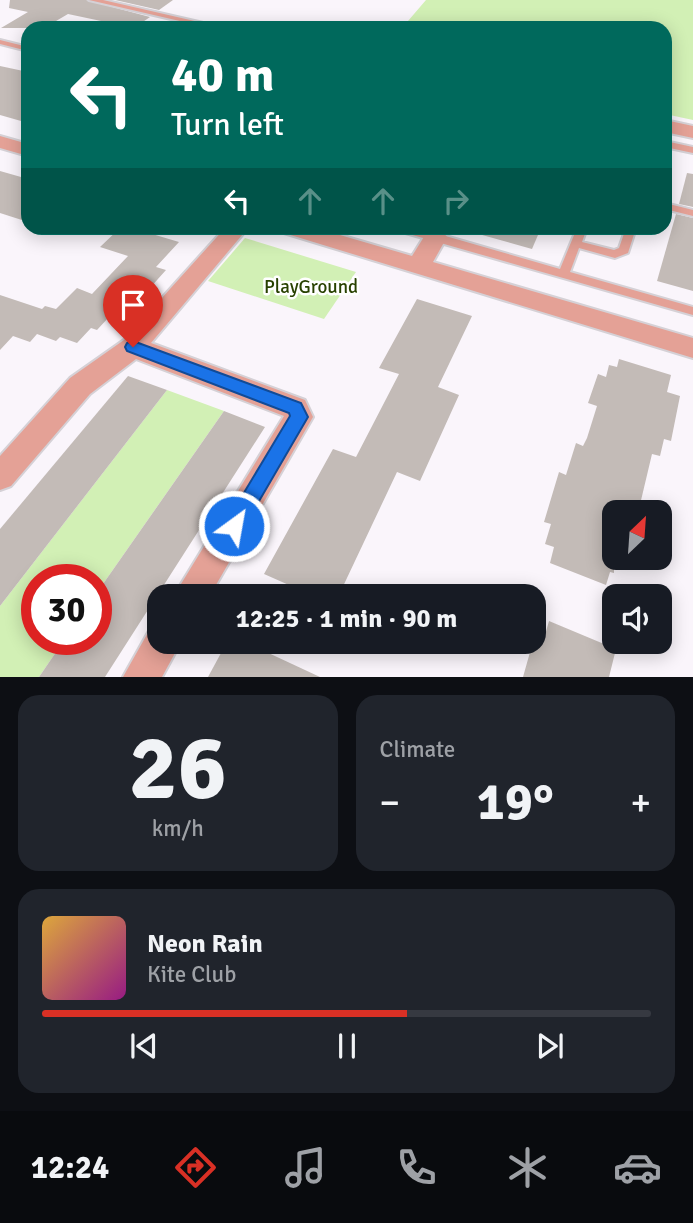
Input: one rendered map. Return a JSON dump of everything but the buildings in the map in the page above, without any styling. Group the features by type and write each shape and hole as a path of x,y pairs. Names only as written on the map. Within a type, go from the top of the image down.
{"street":[{"path":"672,128 693,132"},
{"path":"0,142 21,148"},
{"path":"1,473 80,386 133,347 231,235"},
{"path":"316,235 693,348"},
{"path":"419,265 436,235"},
{"path":"133,347 295,408 299,417 198,584"},
{"path":"141,677 155,654"}],"lane":[{"path":"93,0 189,21"},
{"path":"0,42 21,47"},
{"path":"672,146 693,150"},
{"path":"672,208 693,213"},
{"path":"447,235 564,274 693,311"},
{"path":"564,274 579,235"},
{"path":"576,244 615,254 624,250 629,235"}],"green space":[{"path":"426,0 693,0 693,120 672,116 672,21 408,21"},
{"name":"PlayGround","path":"245,238 356,272 324,319 208,281"},
{"path":"167,390 224,411 112,571 112,564 32,564"},
{"path":"21,579 21,655 54,655 39,677 0,677 0,606"}],"route":[{"path":"133,347 295,408 299,417 292,431 234,526"}]}
